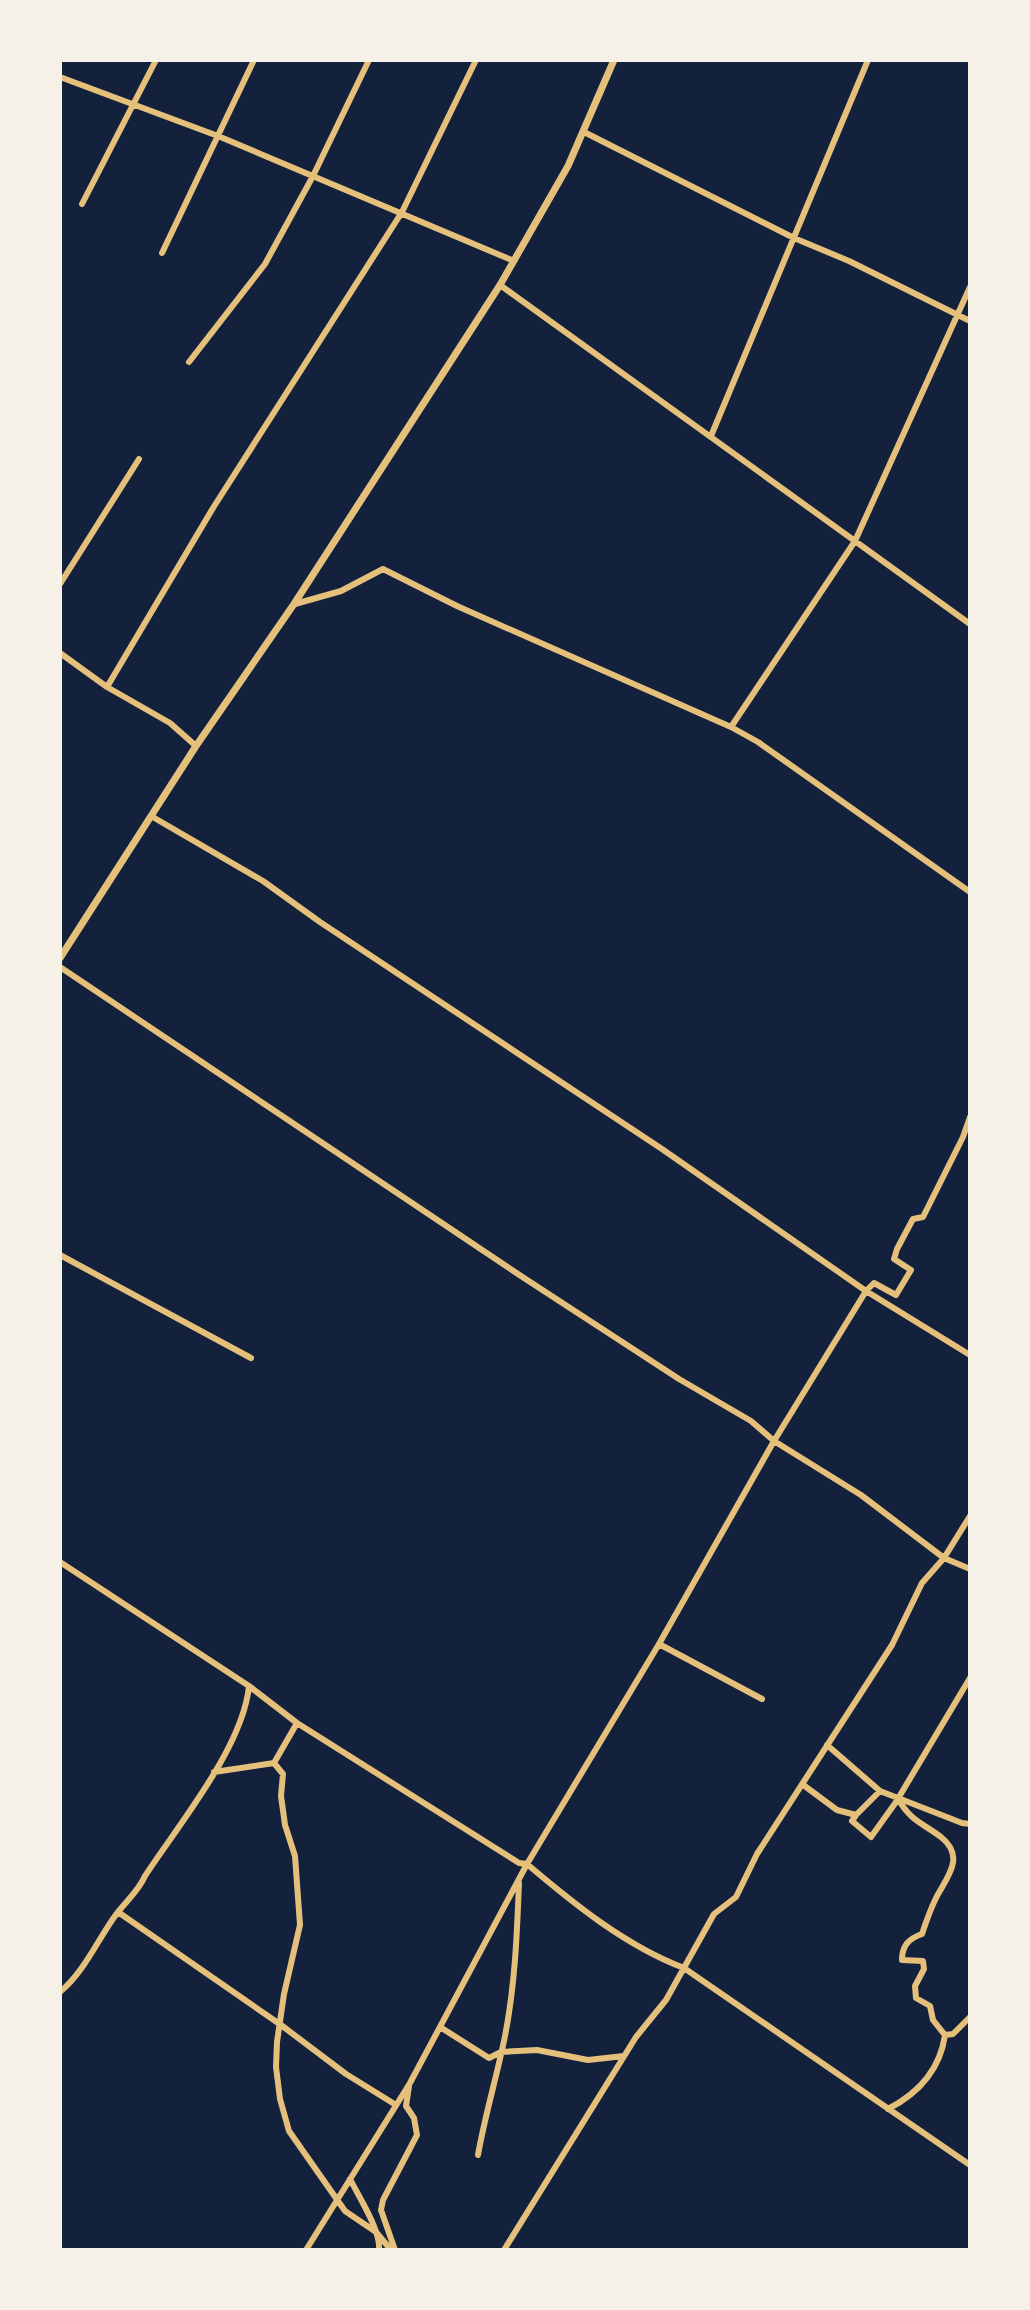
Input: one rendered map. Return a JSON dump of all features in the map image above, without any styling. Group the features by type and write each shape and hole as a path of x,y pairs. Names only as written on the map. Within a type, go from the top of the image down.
{"street":[{"path":"82,204 156,60"},
{"path":"162,253 254,60"},
{"path":"189,362 265,264 313,176 369,60"},
{"path":"107,687 213,508 402,212 476,60"},
{"path":"60,958 500,285 584,132 614,60"},
{"path":"711,436 868,60"},
{"path":"60,77 218,136 514,261"},
{"path":"584,132 794,238 849,261 970,321"},
{"path":"500,285 970,624"},
{"path":"731,727 855,541 970,287"},
{"path":"60,584 139,459"},
{"path":"294,604 341,591 383,569 457,606 731,727 758,742 970,892"},
{"path":"60,653 107,687 170,723 196,746"},
{"path":"151,816 263,881 662,1149 866,1291 970,1355"},
{"path":"60,967 521,1276 679,1379 751,1421 774,1441 861,1495 944,1558 970,1569"},
{"path":"306,2250 410,2083 527,1864 659,1644 774,1441 866,1291 874,1283 896,1295 911,1270 894,1259 897,1249 913,1219 923,1217 970,1117"},
{"path":"60,1255 251,1358"},
{"path":"504,2250 636,2037 666,2000 714,1914 736,1897 757,1854 892,1645 922,1583 944,1558 970,1516"},
{"path":"60,1562 249,1686 297,1723 519,1863 527,1864 566,1897 609,1927 657,1958 684,1968 970,2165"},
{"path":"659,1644 762,1699"},
{"path":"880,1791 852,1821 871,1837 898,1799 970,1678"},
{"path":"60,1992 73,1981 118,1912 140,1887 227,1752 247,1704 249,1686"},
{"path":"274,1763 297,1723"},
{"path":"827,1745 880,1791 970,1824"},
{"path":"214,1772 274,1763"},
{"path":"274,1763 283,1774 281,1796 285,1825 295,1856 300,1897 300,1925 284,1994 276,2067 280,2099 289,2131 345,2211 376,2232 393,2250"},
{"path":"802,1784 837,1810 856,1815"},
{"path":"888,2109 906,2100 942,2058 945,2035 933,2020 930,2006 916,1998 915,1986 924,1969 923,1961 902,1960 902,1950 911,1938 922,1934 937,1897 953,1873 954,1861 951,1847 941,1837 915,1822 898,1799"},
{"path":"478,2155 501,2052 515,1962 519,1879"},
{"path":"118,1912 346,2074 396,2105"},
{"path":"945,2035 953,2034 970,2017"},
{"path":"440,2027 484,2056 537,2050 588,2060 625,2056"},
{"path":"393,2250 381,2210 383,2200 417,2135 414,2118 406,2106 410,2083"},
{"path":"350,2179 376,2232 379,2250"}]}
